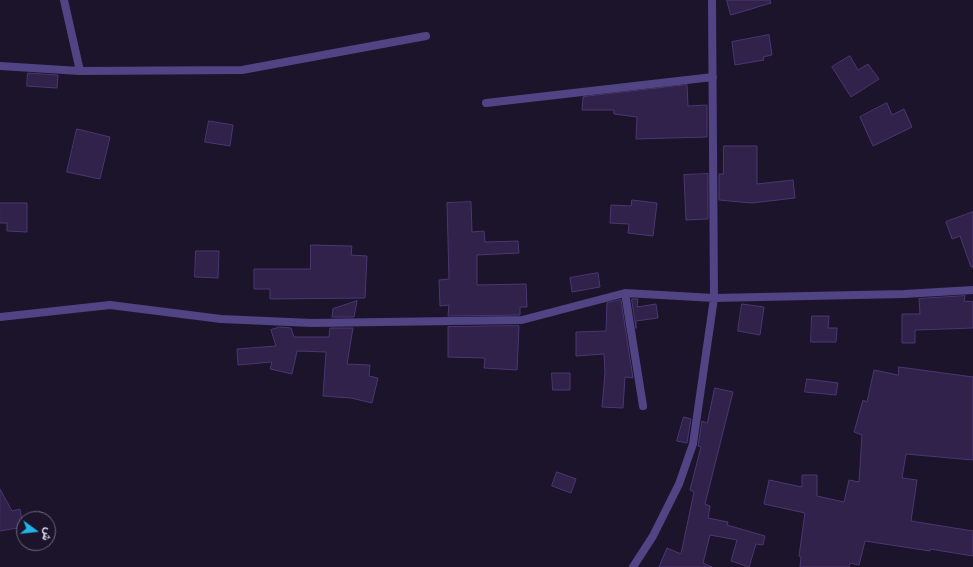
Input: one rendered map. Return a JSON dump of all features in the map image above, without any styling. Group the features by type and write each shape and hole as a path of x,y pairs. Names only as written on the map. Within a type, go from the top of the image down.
{"street":[{"path":"64,0 80,71"},
{"path":"633,567 653,536 680,484 693,444 714,298 712,0"},
{"path":"0,66 80,71 242,70 426,36"},
{"path":"486,103 712,76"},
{"path":"0,318 110,305 221,319 312,323 522,320 625,293 714,298 904,294 973,290"},
{"path":"625,293 643,406"}],"building":[{"path":"727,0 770,0 771,3 731,15"},
{"path":"769,35 772,55 763,57 764,60 735,65 732,42"},
{"path":"850,56 858,70 868,64 879,79 851,97 832,67"},
{"path":"28,73 58,75 57,88 27,86"},
{"path":"687,85 688,106 707,105 707,137 636,139 637,117 614,114 614,110 582,110 583,97"},
{"path":"887,103 892,115 904,109 912,127 873,146 860,117"},
{"path":"209,121 233,125 230,146 205,142"},
{"path":"77,129 110,137 100,179 67,172"},
{"path":"724,146 757,146 757,184 793,180 795,198 752,203 719,200 719,174 723,174"},
{"path":"708,174 708,219 686,220 684,175"},
{"path":"632,200 657,203 653,236 628,233 629,224 610,223 611,205 631,206"},
{"path":"471,202 472,232 484,231 485,242 518,241 519,253 477,255 477,285 526,284 527,307 520,307 520,315 448,316 449,305 440,306 439,280 449,279 447,203"},
{"path":"0,203 27,203 27,232 7,231 7,223 0,223"},
{"path":"973,212 973,267 971,267 960,236 952,239 946,222"},
{"path":"311,245 352,246 351,255 367,256 365,298 270,299 270,289 254,289 254,269 310,269"},
{"path":"196,251 219,251 218,278 195,277"},
{"path":"598,273 600,287 572,292 570,278"},
{"path":"965,296 964,301 973,302 973,328 915,330 915,343 902,343 902,314 920,314 919,299"},
{"path":"632,299 638,299 637,307 656,304 658,318 636,321 636,328"},
{"path":"621,300 633,378 625,377 623,408 602,407 605,373 604,354 576,356 576,332 606,331 607,303"},
{"path":"357,301 354,317 332,317 333,309"},
{"path":"742,304 764,307 760,335 738,331"},
{"path":"812,316 829,316 828,328 837,328 836,342 811,342"},
{"path":"519,326 517,370 484,368 485,358 448,357 448,327"},
{"path":"280,327 291,328 294,337 329,337 330,328 353,328 347,364 370,365 369,376 378,378 372,403 351,398 323,396 326,352 297,351 292,374 270,369 272,362 238,365 237,349 276,346 271,330"},
{"path":"899,367 973,377 973,460 906,454 902,478 917,480 911,521 973,531 973,556 865,541 859,565 850,563 849,567 800,567 801,557 799,556 805,513 764,504 769,480 802,487 802,475 817,475 817,496 844,502 849,480 859,482 862,435 854,432 863,400 867,402 874,370 898,375"},
{"path":"552,373 570,373 570,390 553,390"},
{"path":"807,379 838,383 836,395 805,392"},
{"path":"715,388 733,392 705,504 710,506 708,518 728,522 727,525 765,536 763,545 756,544 749,567 731,561 737,540 710,535 703,563 712,567 659,567 667,548 681,554 694,492 690,490 701,447 698,446 702,421 707,423"},
{"path":"684,417 691,419 687,443 677,441"},
{"path":"557,472 576,479 571,493 552,486"},
{"path":"0,489 12,511 20,509 20,511 16,511 16,528 0,531"}]}
